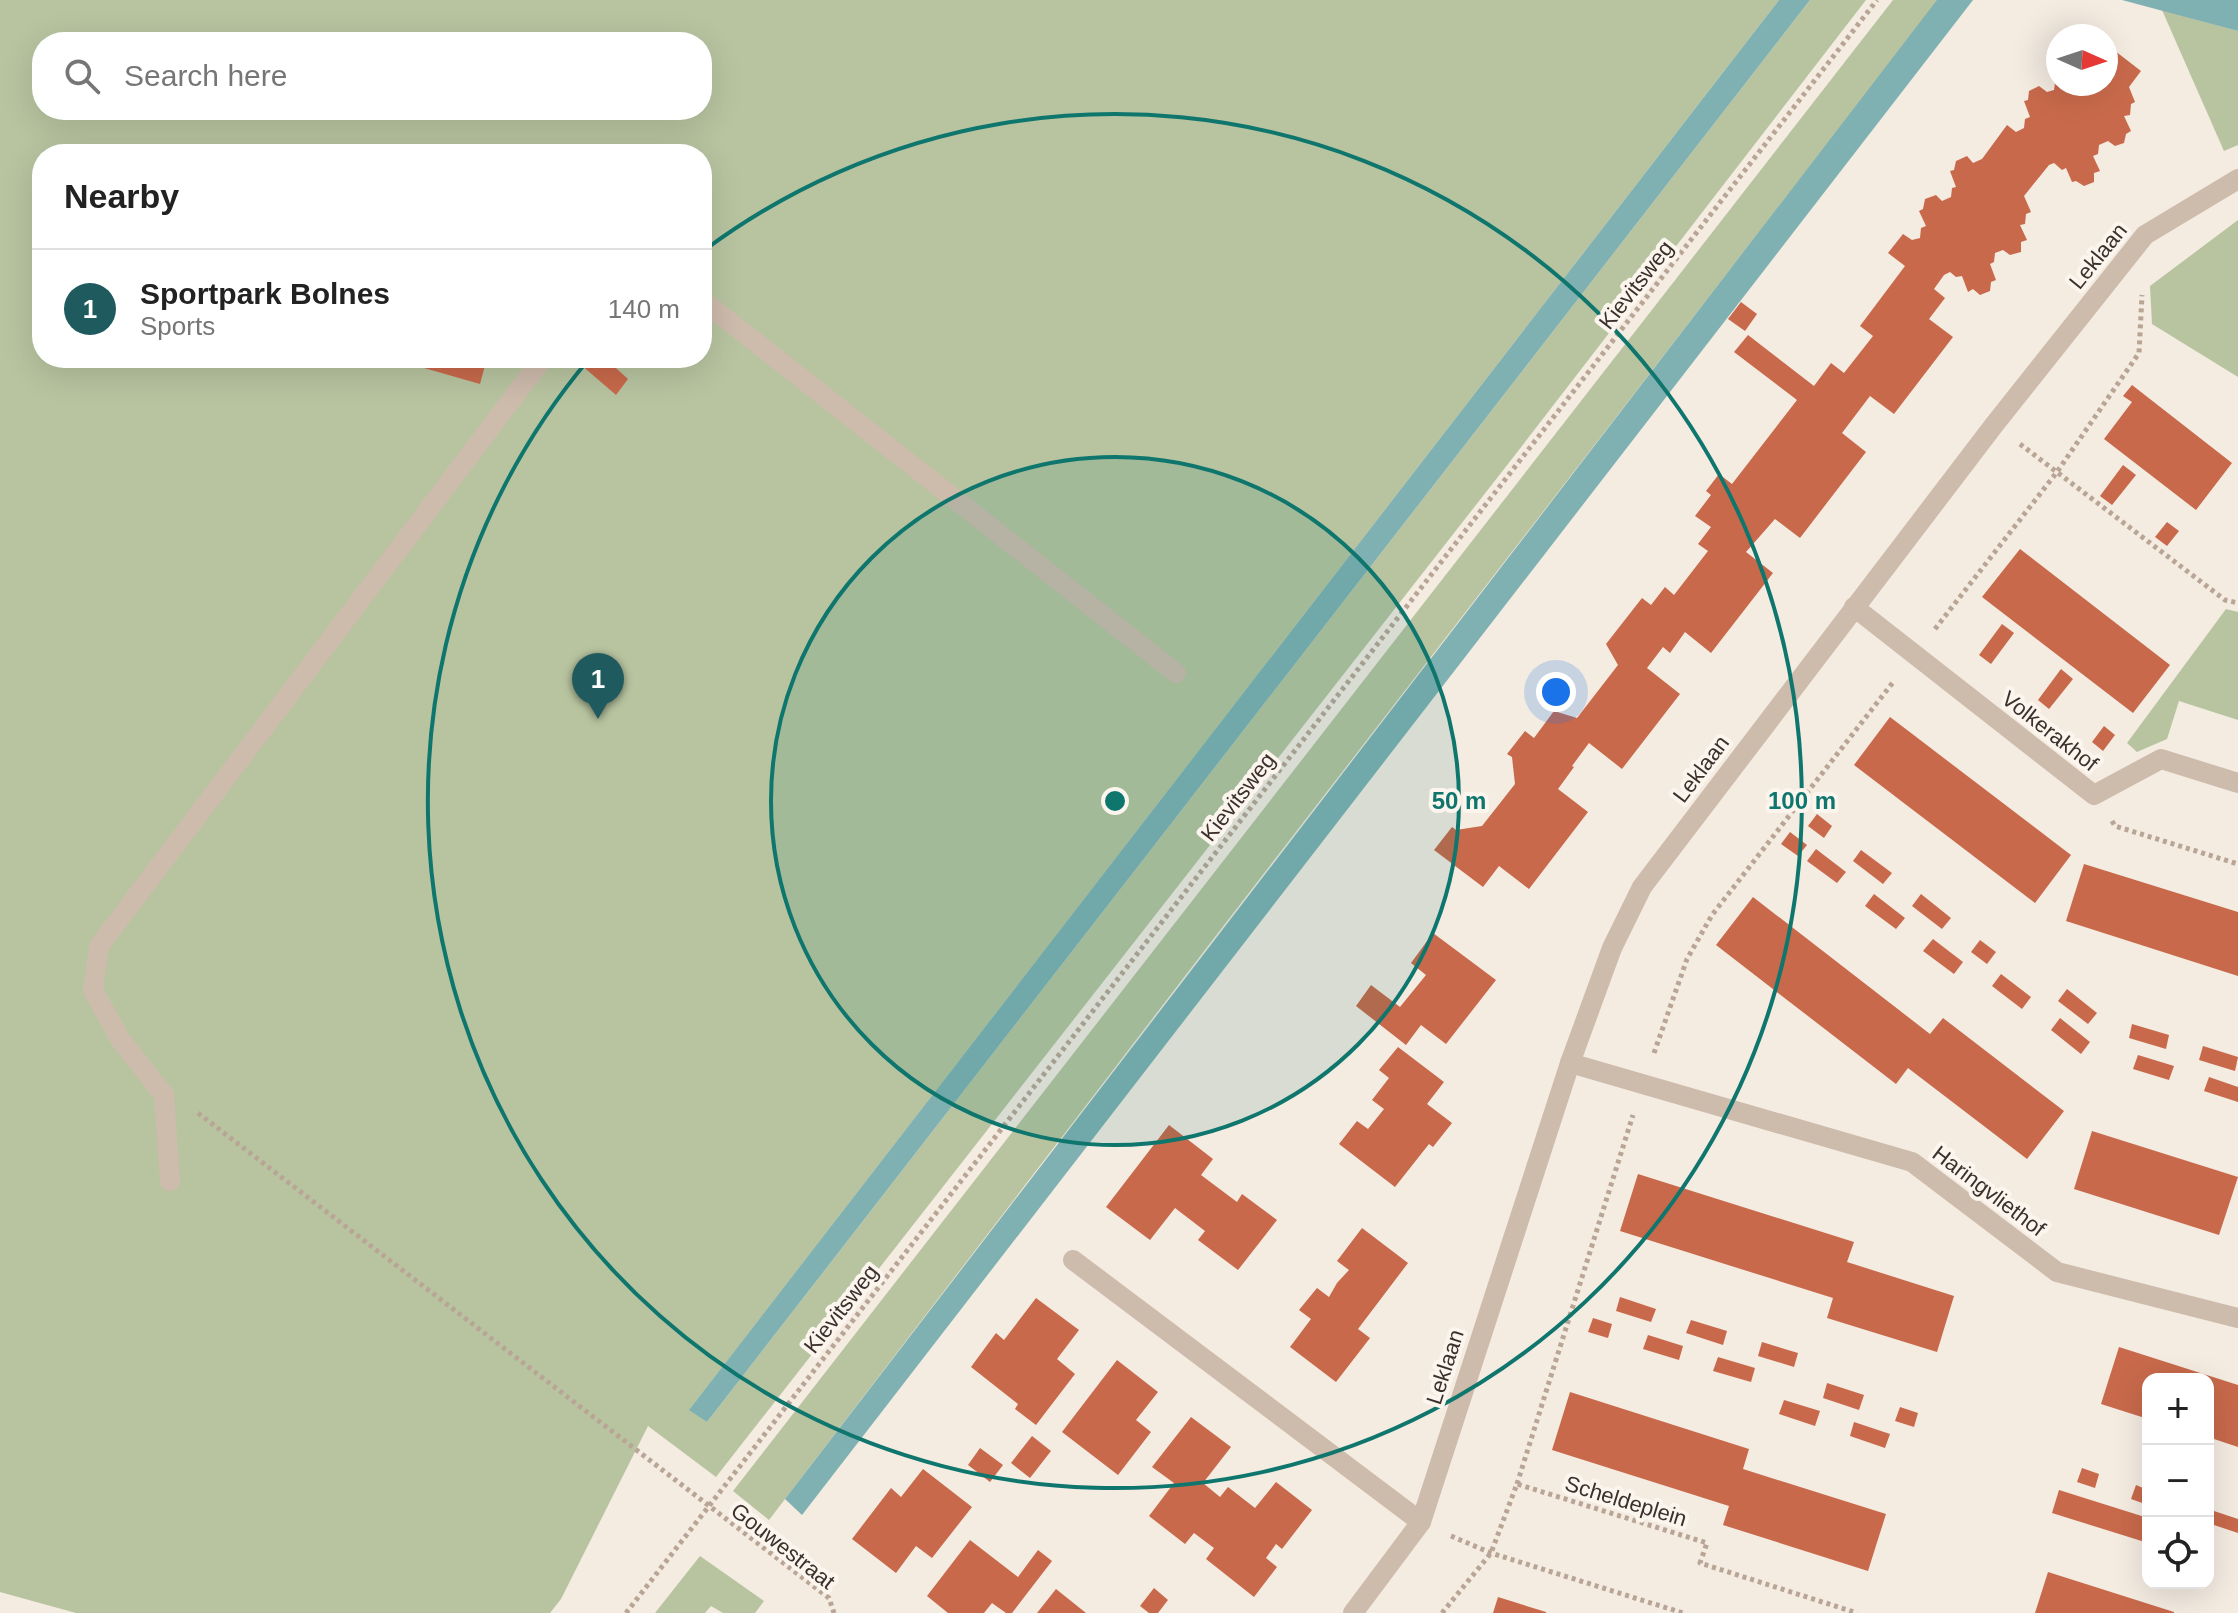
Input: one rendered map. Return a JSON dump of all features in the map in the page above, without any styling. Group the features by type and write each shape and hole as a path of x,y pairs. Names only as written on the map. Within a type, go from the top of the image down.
{"street":[{"name":"Leklaan","path":"1353,1613 1421,1522 1570,1063 1612,948 1642,887 1994,425 2145,235 2238,179"},
{"path":"712,308 1176,673"},
{"path":"170,1181 164,1095 120,1039 93,990 99,946 535,368"},
{"name":"Volkerakhof","path":"1854,607 2094,795 2161,759 2238,783"},
{"name":"Haringvliethof","path":"1570,1063 1912,1162 2057,1272 2238,1318"},
{"path":"1073,1260 1421,1522"}],"path":[{"name":"Kievitsweg","path":"626,1613 1877,0"},
{"path":"1442,1613 1491,1553 1517,1484 1643,1084 1687,959 1712,915 2057,472 2139,353 2142,294"},
{"path":"1994,425 2225,600 2238,603"},
{"path":"2094,795 2115,826 2238,864"},
{"name":"Gouwestraat","path":"164,1095 190,1107 829,1598 834,1613"},
{"name":"Scheldeplein","path":"1517,1484 1707,1543 1700,1563 1857,1613"},
{"path":"1421,1522 1491,1553 1683,1613"}],"green space":[{"path":"0,0 1779,0 690,1409 707,1422 1810,0 1866,0 1515,455 716,1477 648,1426 561,1599 550,1613 76,1613 0,1592"},
{"path":"1893,0 1938,0 769,1520 733,1491"},
{"path":"2162,10 2238,31 2238,145 2224,151"},
{"path":"2238,220 2238,377 2152,324 2150,286"},
{"path":"2226,609 2238,612 2238,720 2179,701 2167,739 2137,752 2127,743"},
{"path":"700,1556 764,1601 755,1613 723,1613 711,1606 705,1613 655,1613"}],"water":[{"path":"1779,0 1810,0 707,1422 689,1410"},
{"path":"1937,0 1973,0 802,1515 785,1499"},
{"path":"2122,0 2238,0 2238,31"}],"building":[{"path":"2118,53 2141,71 2129,87 2135,102 2131,104 2130,115 2124,116 2131,131 2126,134 2124,143 2115,146 2108,141 2099,145 2098,154 2093,156 2100,171 2094,173 2094,182 2084,186 2072,182 2066,168 2062,170 2054,163 2049,165 2024,196 2031,212 2026,214 2025,224 2020,225 2027,240 2021,242 2021,252 2010,255 2003,250 1995,253 1994,262 1990,264 1996,280 1991,282 1990,291 1980,295 1973,289 1968,292 1962,276 1956,277 1950,272 1944,275 1934,289 1945,298 1929,319 1953,337 1894,414 1870,396 1842,433 1866,452 1800,538 1775,519 1746,552 1773,573 1711,653 1685,632 1670,653 1663,647 1647,668 1680,694 1622,769 1589,743 1558,789 1588,812 1529,889 1499,866 1483,887 1434,850 1452,827 1456,830 1482,826 1515,784 1512,757 1507,754 1525,731 1534,738 1554,711 1577,718 1618,665 1606,644 1642,598 1651,605 1665,587 1674,595 1708,551 1698,544 1711,527 1695,516 1711,495 1706,491 1719,474 1732,484 1797,400 1734,352 1748,335 1814,386 1831,363 1844,373 1873,336 1860,326 1905,266 1888,253 1903,234 1912,240 1920,238 1921,228 1926,226 1919,211 1923,209 1925,199 1936,195 1942,201 1951,197 1952,188 1956,187 1950,171 1954,170 1956,161 1967,156 1973,163 1982,159 2007,125 2016,132 2024,128 2025,119 2030,117 2024,101 2028,100 2029,91 2039,86 2046,91 2046,96 2118,96"},
{"path":"1741,302 1757,314 1745,331 1728,319"},
{"path":"424,368 484,368 480,384"},
{"path":"585,368 616,368 628,379 616,395"},
{"path":"2132,385 2232,463 2196,510 2104,439 2132,402 2123,396"},
{"path":"2123,465 2136,475 2112,505 2100,496"},
{"path":"2167,522 2179,531 2167,546 2155,537"},
{"path":"2020,549 2170,665 2133,713 1982,597"},
{"path":"2002,624 2014,633 1991,664 1979,655"},
{"path":"2061,669 2073,679 2049,709 2038,700"},
{"path":"1890,717 2071,855 2035,903 1854,765"},
{"path":"2104,726 2115,735 2103,751 2092,742"},
{"path":"1817,814 1832,826 1824,838 1808,826"},
{"path":"1790,832 1807,845 1798,856 1781,844"},
{"path":"1816,849 1846,872 1837,883 1807,861"},
{"path":"1861,850 1892,873 1883,884 1853,861"},
{"path":"2084,864 2238,912 2238,976 2066,921"},
{"path":"1874,894 1905,918 1896,929 1865,906"},
{"path":"1921,894 1951,918 1942,929 1912,906"},
{"path":"1753,897 1930,1034 1943,1018 2064,1111 2027,1159 1908,1068 1896,1084 1716,945"},
{"path":"1433,933 1496,980 1446,1044 1421,1025 1406,1045 1356,1006 1371,985 1400,1007 1426,975 1411,963"},
{"path":"1933,939 1963,962 1954,974 1923,951"},
{"path":"1980,940 1996,952 1987,964 1971,952"},
{"path":"2001,974 2031,997 2022,1009 1992,986"},
{"path":"2067,989 2097,1013 2088,1024 2058,1001"},
{"path":"2060,1018 2090,1042 2081,1054 2051,1030"},
{"path":"2132,1024 2169,1035 2166,1049 2129,1038"},
{"path":"2203,1046 2238,1057 2235,1071 2199,1060"},
{"path":"1398,1047 1444,1082 1427,1104 1452,1123 1433,1147 1429,1144 1395,1187 1339,1144 1357,1121 1368,1129 1384,1109 1372,1100 1389,1078 1379,1070"},
{"path":"2138,1055 2174,1066 2169,1080 2133,1069"},
{"path":"2209,1077 2238,1087 2238,1102 2204,1091"},
{"path":"1169,1125 1213,1159 1201,1175 1237,1202 1242,1194 1277,1220 1238,1270 1198,1240 1205,1231 1175,1208 1150,1240 1106,1207"},
{"path":"2092,1131 2238,1177 2219,1235 2074,1189"},
{"path":"1638,1174 1854,1242 1847,1262 1954,1296 1937,1352 1827,1318 1833,1298 1620,1231"},
{"path":"1362,1228 1408,1263 1358,1329 1370,1338 1336,1382 1290,1347 1311,1319 1299,1310 1317,1288 1329,1297 1349,1270 1337,1261"},
{"path":"1620,1297 1656,1309 1651,1322 1616,1311"},
{"path":"1036,1298 1079,1330 1057,1359 1075,1374 1036,1425 1015,1409 1018,1404 971,1367 996,1333 1004,1340"},
{"path":"1593,1318 1612,1324 1608,1338 1588,1332"},
{"path":"1691,1320 1727,1331 1723,1345 1686,1333"},
{"path":"1648,1335 1683,1346 1679,1360 1643,1349"},
{"path":"1762,1342 1798,1353 1794,1367 1758,1356"},
{"path":"2119,1347 2200,1373 2142,1373 2142,1417 2101,1404"},
{"path":"1718,1357 1755,1368 1751,1382 1713,1371"},
{"path":"1117,1360 1158,1392 1136,1420 1151,1432 1118,1475 1062,1432"},
{"path":"2214,1377 2238,1385 2238,1447 2214,1439"},
{"path":"1827,1383 1864,1395 1859,1410 1823,1398"},
{"path":"1570,1392 1749,1449 1743,1469 1886,1514 1868,1571 1723,1525 1729,1506 1552,1450"},
{"path":"1784,1400 1820,1411 1815,1426 1779,1414"},
{"path":"1900,1407 1918,1413 1914,1427 1895,1421"},
{"path":"1191,1417 1231,1447 1203,1483 1220,1497 1228,1487 1255,1508 1276,1482 1312,1510 1282,1549 1276,1544 1266,1558 1277,1567 1254,1597 1206,1559 1214,1548 1194,1533 1185,1544 1149,1516 1174,1483 1152,1467"},
{"path":"1854,1422 1890,1434 1885,1448 1850,1436"},
{"path":"1032,1436 1051,1451 1030,1478 1011,1463"},
{"path":"980,1448 1003,1465 990,1482 968,1465"},
{"path":"2082,1468 2099,1474 2095,1488 2077,1482"},
{"path":"923,1469 972,1507 932,1558 916,1546 896,1573 852,1539 891,1488 901,1497"},
{"path":"2136,1485 2142,1488 2142,1503 2131,1499"},
{"path":"2059,1490 2142,1516 2142,1541 2052,1513"},
{"path":"2214,1511 2238,1519 2238,1533 2214,1525"},
{"path":"970,1540 1018,1577 1038,1550 1052,1561 1012,1613 1006,1613 992,1603 984,1613 948,1613 927,1596"},
{"path":"2048,1572 2174,1612 2174,1613 2035,1613"},
{"path":"1154,1588 1168,1600 1158,1613 1149,1613 1140,1606"},
{"path":"1056,1589 1086,1613 1037,1613"},
{"path":"1498,1597 1546,1612 1546,1613 1493,1613"}],"place":[{"name":"Sportpark Bolnes","path":"598,719"}]}
